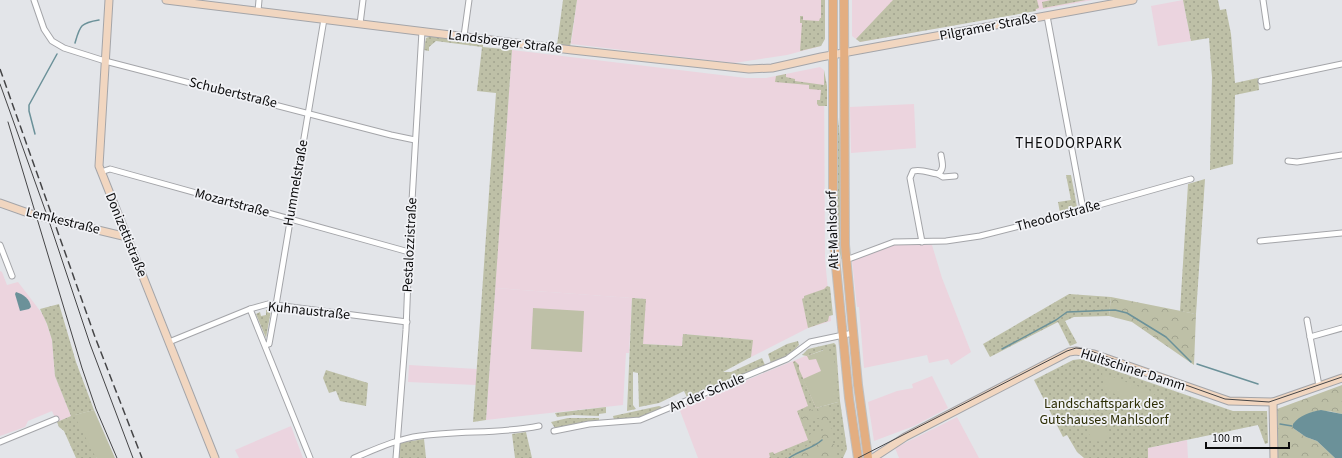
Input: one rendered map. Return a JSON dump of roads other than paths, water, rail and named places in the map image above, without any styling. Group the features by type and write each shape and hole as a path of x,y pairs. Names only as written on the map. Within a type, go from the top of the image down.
{"main road":[{"name":"Alt-Mahlsdorf","path":"833,0 833,202 835,256 844,334 849,398 858,458"},
{"name":"Alt-Mahlsdorf","path":"844,0 844,230 858,385 868,458"}],"street":[{"name":"Schubertstraße","path":"34,0 44,30 52,41 64,48 105,61 415,140"},
{"name":"Donizettistraße","path":"109,0 98,161 101,172 215,458"},
{"name":"Landsberger Straße","path":"166,0 749,69 772,68 843,53"},
{"path":"258,11 259,0"},
{"path":"360,24 363,0"},
{"path":"464,36 469,0"},
{"name":"Pilgramer Straße","path":"843,53 1133,0"},
{"path":"1263,0 1267,27"},
{"path":"1047,16 1083,209"},
{"name":"Hummelstraße","path":"266,345 269,344 276,305 324,19"},
{"name":"Pestalozzistraße","path":"396,458 407,322 409,252 422,31"},
{"path":"1261,81 1342,64"},
{"path":"1288,161 1297,162 1342,154"},
{"path":"938,174 942,172 943,166 941,155"},
{"name":"Mozartstraße","path":"101,172 110,169 409,252"},
{"path":"922,242 910,178 913,171 918,170 938,174 943,178 955,176"},
{"name":"Theodorstraße","path":"846,260 894,242 922,242 980,236 1191,179"},
{"name":"Lemkestraße","path":"0,203 31,214 127,238"},
{"path":"1260,241 1342,233"},
{"path":"0,245 12,276"},
{"name":"Kuhnaustraße","path":"169,342 250,309 268,304 407,322"},
{"path":"250,309 266,345 310,458"},
{"path":"1307,320 1319,386"},
{"path":"1310,337 1342,328"},
{"name":"An der Schule","path":"554,431 589,424 640,420 788,359 810,342 853,333"},
{"name":"Hultschiner Damm","path":"873,458 905,437 1069,352 1076,351 1094,354 1229,401 1273,402 1342,378"},
{"path":"1273,402 1274,458"},
{"path":"0,442 56,419"},
{"path":"354,458 397,440 445,433 522,430 539,426"}],"water":[{"path":"16,292 28,299 31,307 29,309 20,311 15,294"},
{"path":"1321,410 1342,414 1342,458 1335,458 1317,441 1306,437 1293,428 1293,424 1302,416"}],"waterway":[{"path":"75,43 78,33 84,24 99,20"},
{"path":"35,134 29,111 29,105 57,54"},
{"path":"1002,349 1056,320 1067,312 1115,310 1127,313 1166,337 1191,362"},
{"path":"1197,364 1258,384"},
{"path":"1280,424 1292,426"},
{"path":"789,458 822,440"}],"tram line":[{"path":"0,84 48,218 90,344 133,458"},
{"path":"8,122 82,368 96,409 117,458"},
{"path":"858,458 1067,351 1076,348 1085,349 1225,399 1269,402 1342,377"}],"railway":[{"path":"0,69 95,337 142,458"}],"district":[{"name":"THEODORPARK","path":"1069,143"}],"park label":[{"name":"Landschaftspark des Gutshauses Mahlsdorf","path":"1104,412"}]}
